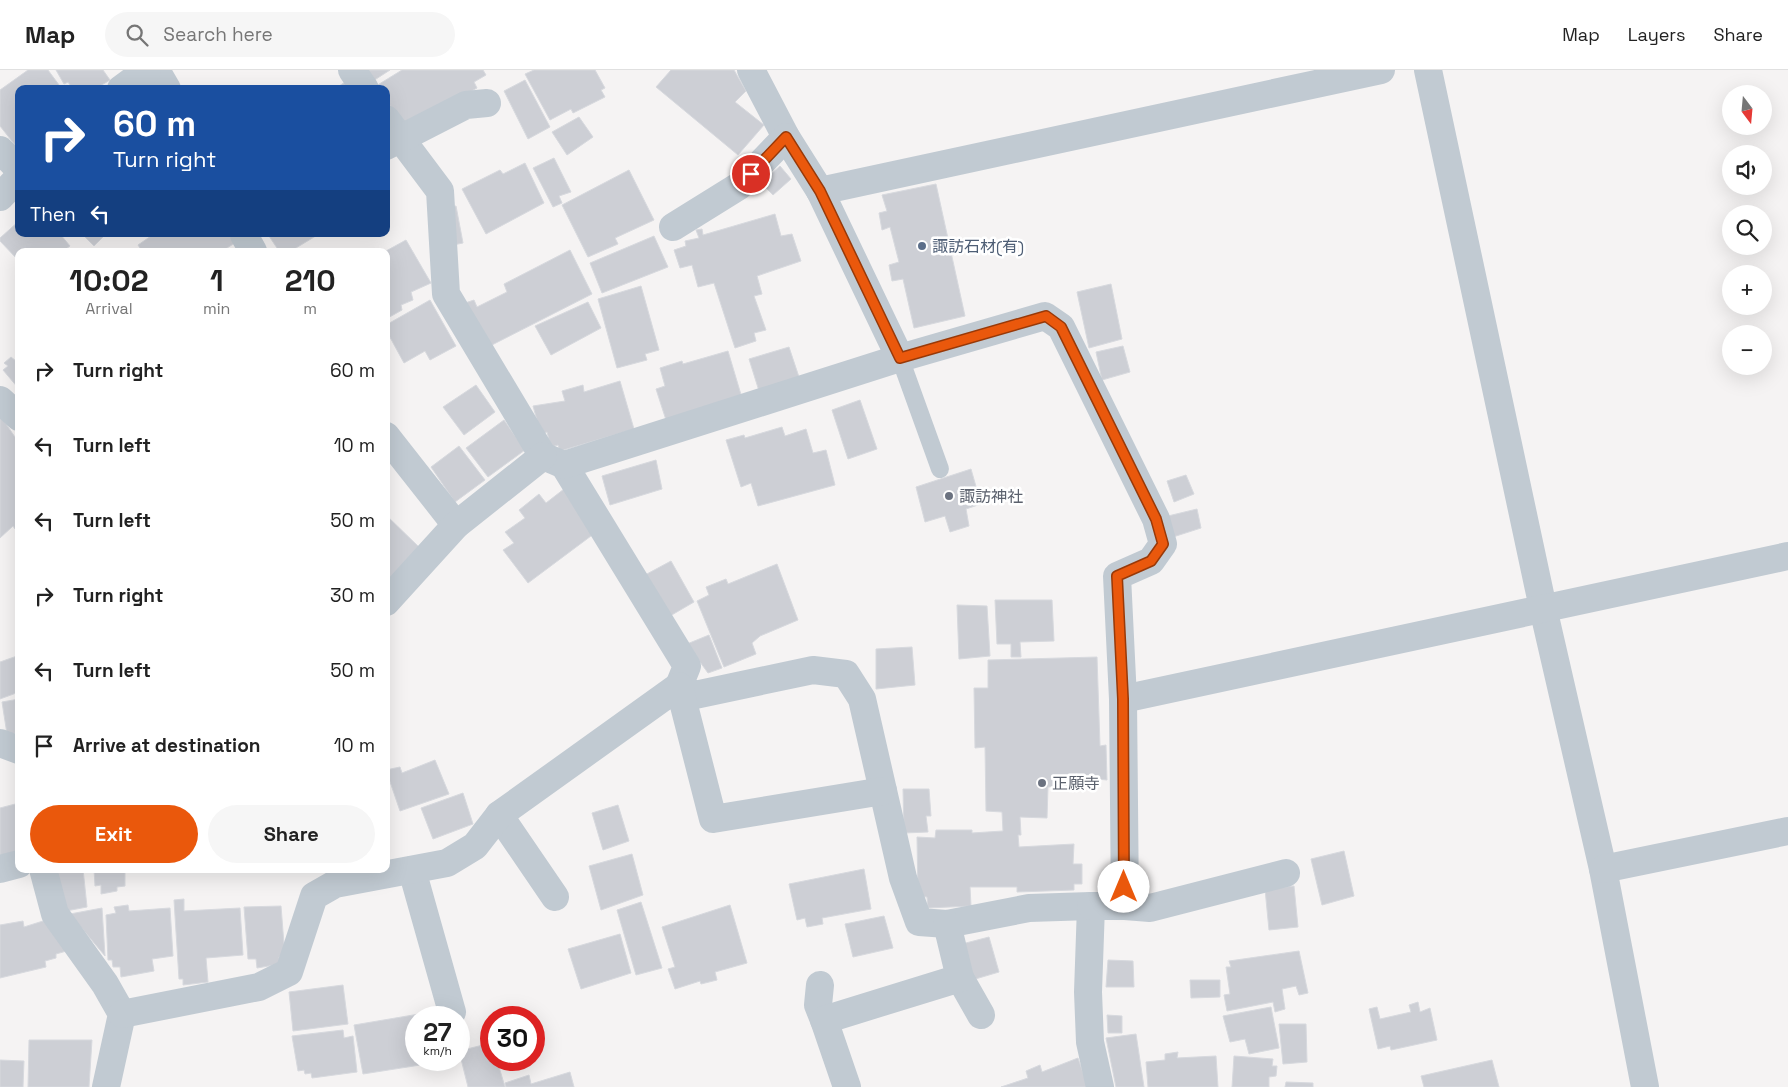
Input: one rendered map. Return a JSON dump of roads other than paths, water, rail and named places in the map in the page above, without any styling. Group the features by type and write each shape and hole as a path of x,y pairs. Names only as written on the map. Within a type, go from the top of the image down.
{"street":[{"path":"126,85 147,70"},
{"path":"156,70 165,85"},
{"path":"352,70 362,85"},
{"path":"751,70 786,137 820,191 900,358"},
{"path":"820,191 1380,70"},
{"path":"1428,70 1543,608 1602,870 1645,1087"},
{"path":"122,1014 259,987 289,972 314,896 335,884 447,863 475,846 499,815 679,686 687,666 446,294 440,191 391,135 466,105 487,103"},
{"path":"673,228 739,186 786,137"},
{"path":"0,150 15,165"},
{"path":"0,196 15,181"},
{"path":"390,598 456,525 554,460 1046,316 1061,327 1156,519 1163,544 1151,561 1117,576 1123,699 1125,906"},
{"path":"0,400 15,413"},
{"path":"390,441 456,525"},
{"path":"1123,699 1788,556"},
{"path":"679,686 695,695 813,670 846,674 862,699 903,878 919,922 947,924 1029,908 1091,906 1150,908 1286,873"},
{"path":"679,686 713,819 883,791"},
{"path":"0,743 15,749"},
{"path":"499,815 555,898"},
{"path":"1602,870 1788,831"},
{"path":"0,869 15,865"},
{"path":"412,870 450,1006"},
{"path":"44,873 55,914 105,984 122,1014 106,1087"},
{"path":"1091,906 1088,992 1090,1042 1100,1087"},
{"path":"947,924 960,978 981,1015"},
{"path":"824,1020 960,978"},
{"path":"820,985 818,1005 847,1087"}],"lane":[{"path":"900,358 940,469"}],"place":[{"name":"諏訪石材(有)","path":"922,246"},
{"name":"諏訪神社","path":"949,496"},
{"name":"正願寺","path":"1042,783"}]}
